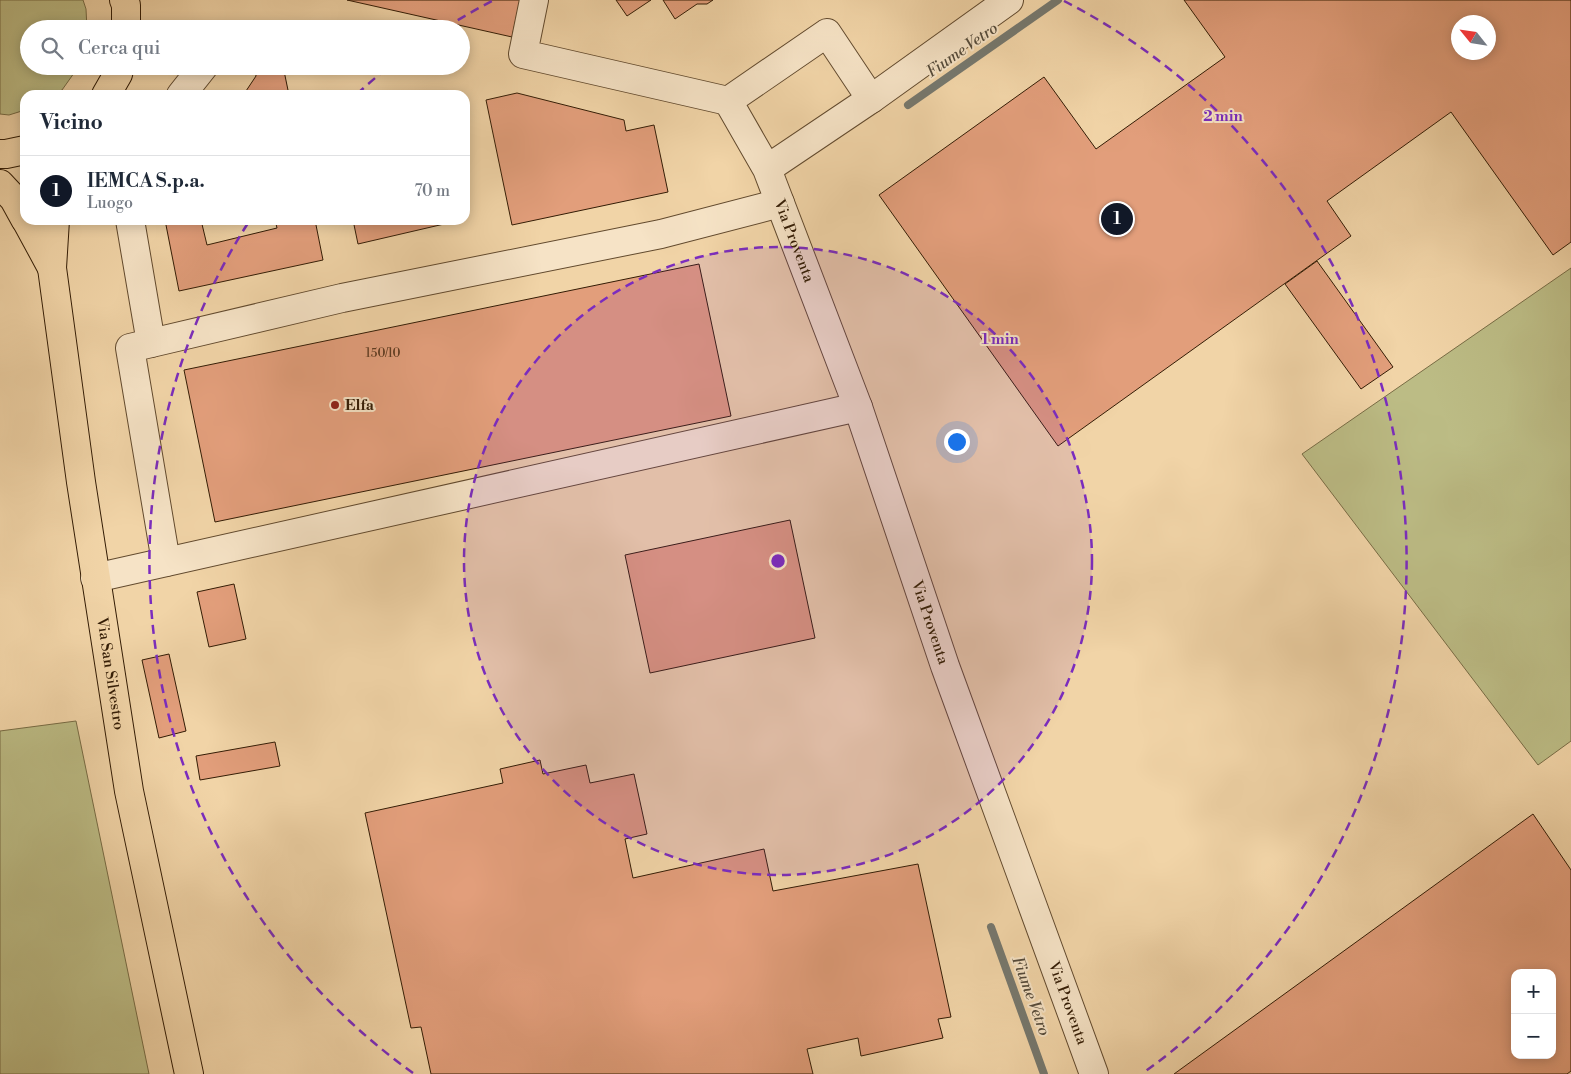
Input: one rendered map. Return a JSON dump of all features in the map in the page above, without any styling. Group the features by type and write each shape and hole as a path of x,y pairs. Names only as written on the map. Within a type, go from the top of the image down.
{"main road":[{"path":"124,0 127,20"},
{"path":"109,90 117,75"},
{"path":"0,154 20,151"},
{"name":"Via San Silvestro","path":"0,184 14,199 20,210"},
{"name":"Via San Silvestro","path":"28,225 52,268"},
{"name":"Via San Silvestro","path":"55,225 52,268 95,578 129,791 189,1074"}],"street":[{"path":"129,20 132,0"},
{"path":"534,0 523,54 728,101 827,33 871,99"},
{"path":"767,169 871,99 1009,0"},
{"path":"185,90 197,75"},
{"name":"Via Proventa","path":"728,101 767,169 858,407 945,666 1094,1074"},
{"path":"166,562 130,348 342,298 661,234 780,203"},
{"path":"131,225 151,343"},
{"path":"95,578 858,407"}],"green space":[{"path":"0,0 83,0 87,20 20,20 20,75 73,75 62,90 20,90 20,112 9,115 0,114"},
{"path":"1571,268 1571,741 1538,765 1302,454"},
{"path":"76,721 149,1074 0,1074 0,731"}],"building":[{"path":"347,0 520,0 512,37 470,28 470,20 436,20"},
{"path":"616,0 651,0 627,16"},
{"path":"663,0 713,0 707,4 697,4 675,19"},
{"path":"1184,0 1571,0 1571,242 1553,255 1451,112 1327,201 1351,236 1058,446 879,195 1044,77 1096,149 1225,57"},
{"path":"285,75 288,90 247,90 256,76"},
{"path":"517,93 624,120 626,131 654,125 668,192 512,225 486,100"},
{"path":"166,225 202,225 207,245 277,228 276,225 316,225 323,260 179,291"},
{"path":"354,225 440,225 358,244"},
{"path":"1317,261 1393,367 1361,389 1285,284"},
{"path":"699,264 731,416 215,522 184,370"},
{"path":"790,520 815,638 650,673 625,555"},
{"path":"234,584 246,639 209,647 197,592"},
{"path":"169,654 186,731 159,738 142,660"},
{"path":"275,742 280,766 200,780 196,756"},
{"path":"540,760 543,774 586,765 590,783 634,774 647,834 625,839 633,878 764,849 773,891 918,864 951,1017 938,1019 943,1038 861,1056 858,1038 807,1049 813,1074 431,1074 421,1027 411,1028 365,813 503,783 500,769"},
{"path":"1533,814 1571,870 1571,1071 1567,1074 1174,1074"}],"waterway":[{"name":"Fiume Vetro","path":"908,105 1058,0"},
{"name":"Fiume Vetro","path":"991,927 1044,1074"}],"place":[{"name":"IEMCA S.p.a.","path":"1117,219"},
{"name":"Elfa","path":"335,405"}]}
